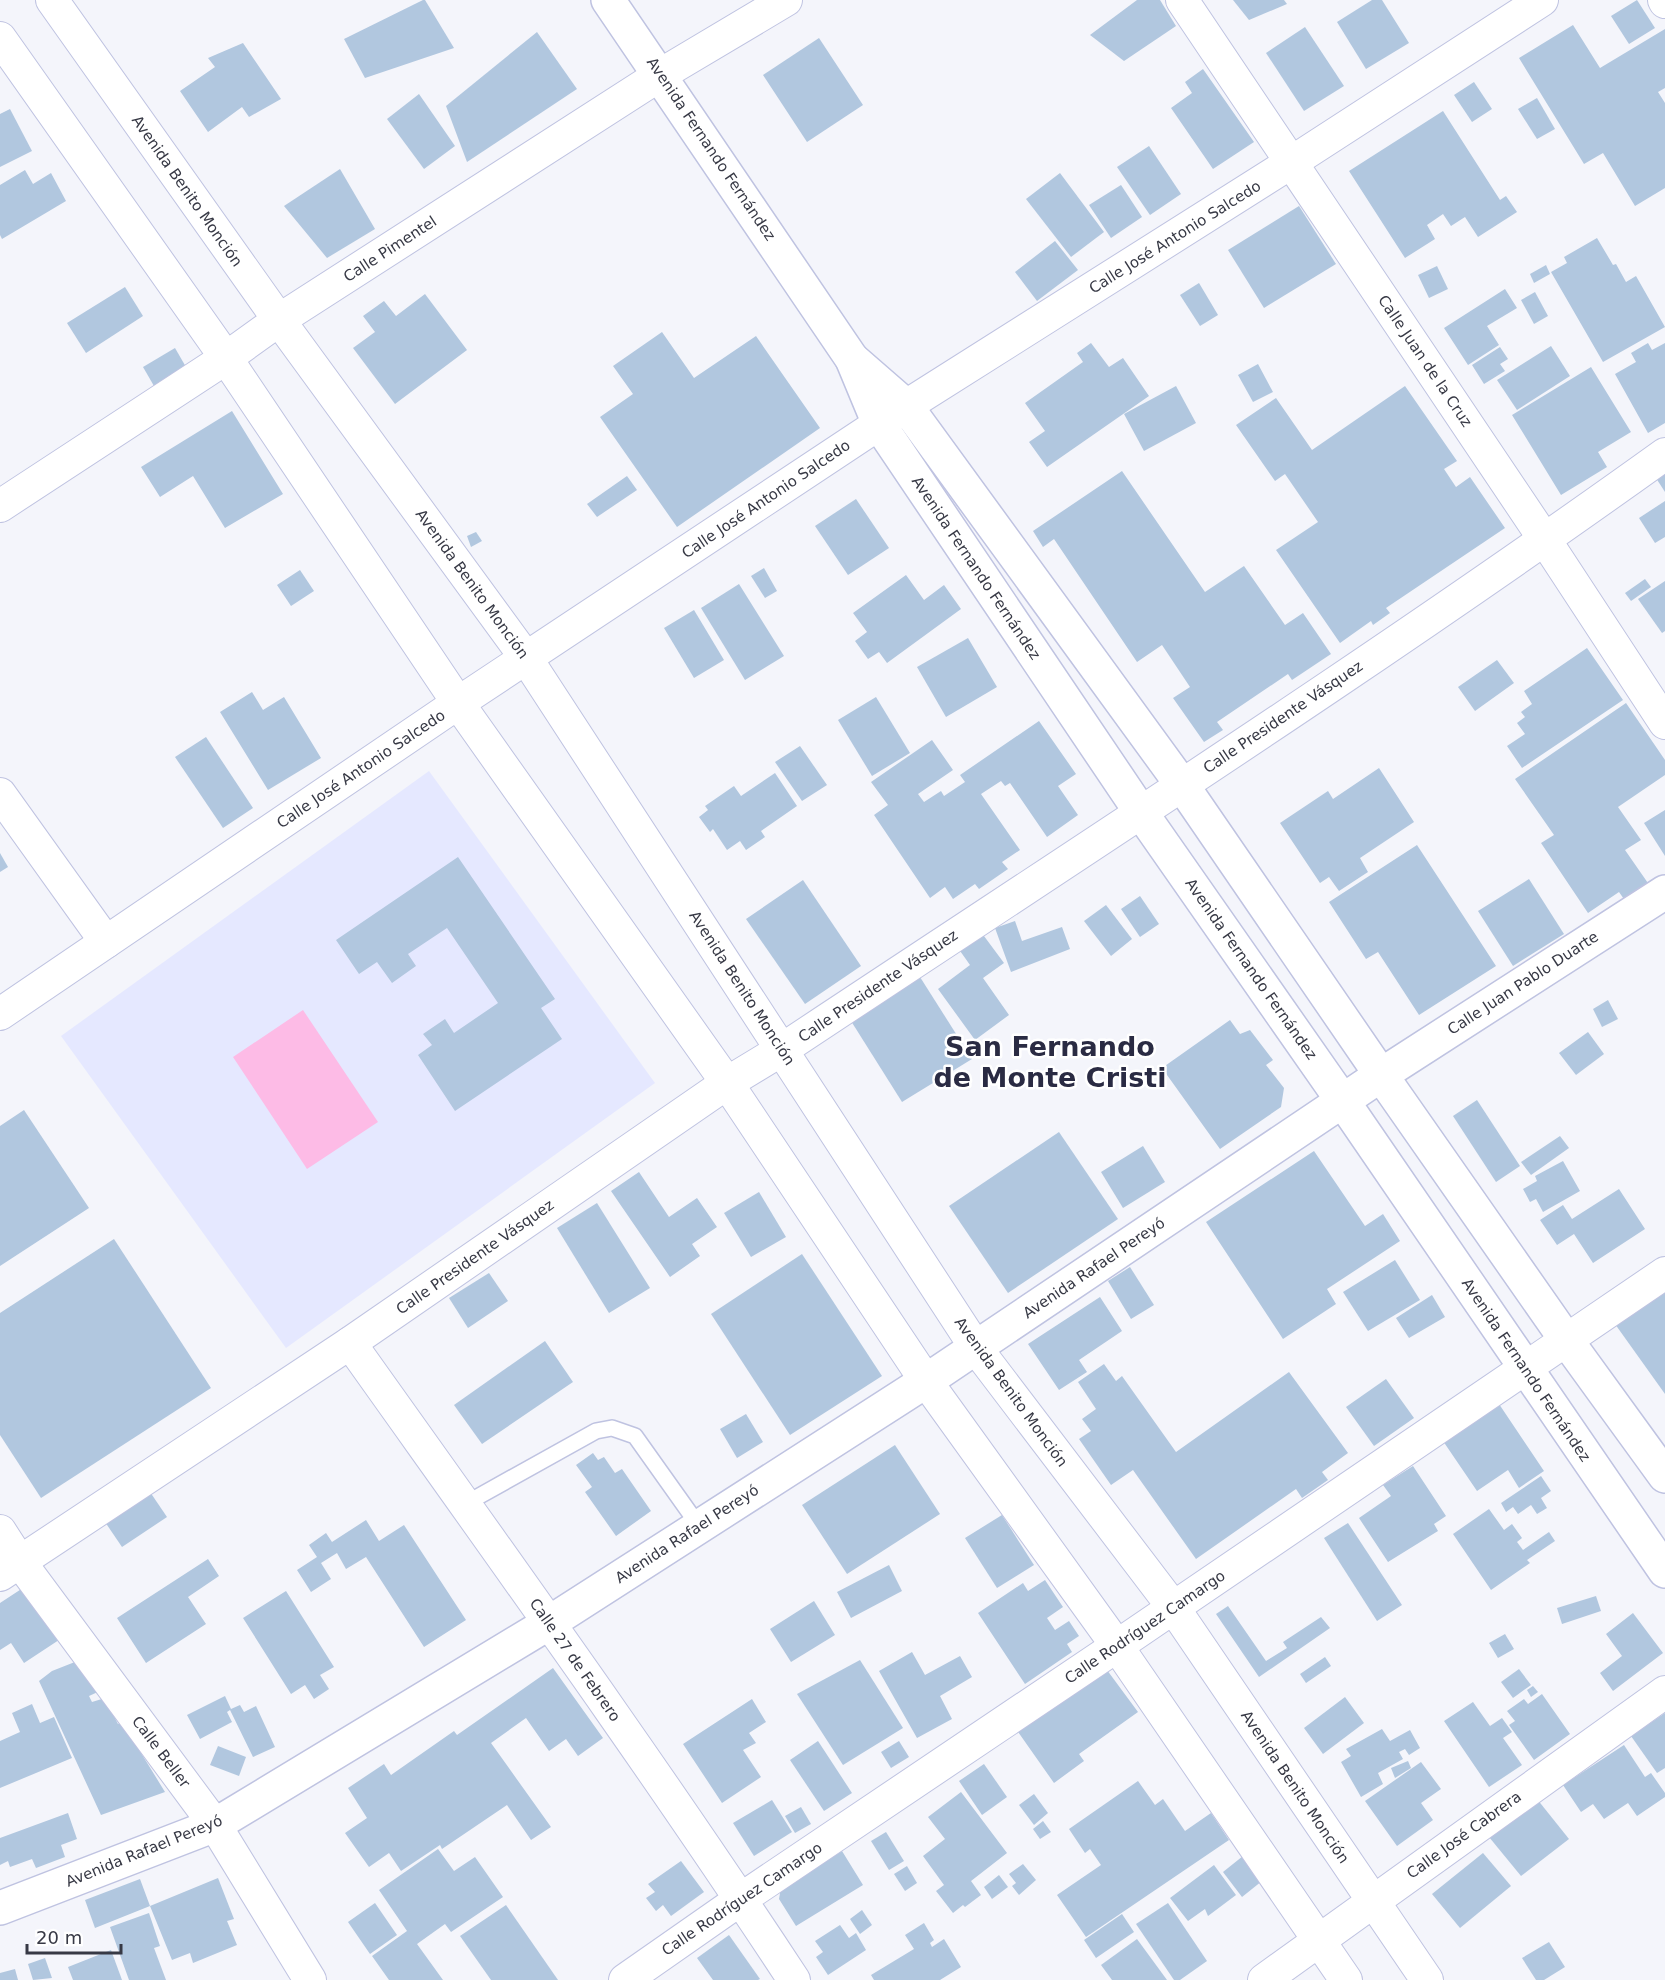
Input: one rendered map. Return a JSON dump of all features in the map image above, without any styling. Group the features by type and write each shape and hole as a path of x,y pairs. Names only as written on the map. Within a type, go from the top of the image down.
{"main road":[{"name":"Avenida Fernando Fernández","path":"608,0 852,359 879,424 1140,811 1342,1100 1665,1571"},
{"name":"Avenida Fernando Fernández","path":"852,359 906,405 1182,785 1381,1075 1567,1341 1665,1476"},
{"name":"Calle Juan Pablo Duarte","path":"1342,1100 1665,892"},
{"name":"Avenida Rafael Pereyó","path":"0,1908 215,1825 549,1623 926,1381 1342,1100"}],"street":[{"name":"Avenida Benito Monción","path":"52,0 279,320 526,658 783,1049 975,1348 1173,1607 1427,1980"},
{"name":"Calle Pimentel","path":"0,506 226,358 279,320 660,75 786,0"},
{"name":"Calle Juan de la Cruz","path":"1182,0 1545,540 1665,723"},
{"name":"Calle José Antonio Salcedo","path":"0,1014 458,703 906,405 1292,162 1542,0"},
{"path":"0,38 226,358 458,703 728,1083 926,1381 1117,1646 1346,1980"},
{"name":"Calle Presidente Vásquez","path":"10,1568 350,1343 728,1083 1182,785 1545,540 1665,454"},
{"path":"0,794 106,942"},
{"name":"Calle Rodríguez Camargo","path":"625,1980 1665,1273"},
{"name":"Calle 27 de Febrero","path":"350,1343 549,1623 741,1899 794,1980"},
{"name":"Calle Beller","path":"0,1531 10,1568 215,1825 310,1980"},
{"name":"Calle José Cabrera","path":"1264,1980 1665,1692"}],"lane":[{"path":"465,1504 596,1431 612,1428 635,1436 699,1526"}],"shaded area":[{"path":"429,771 655,1083 286,1348 61,1036"},
{"path":"303,1010 378,1122 307,1169 233,1057"}],"building":[{"path":"423,0 454,48 365,78 344,39"},
{"path":"1137,0 1160,0 1176,26 1124,61 1090,35"},
{"path":"1233,0 1284,0 1287,4 1249,20"},
{"path":"1372,0 1382,0 1409,43 1366,69 1337,22"},
{"path":"1637,0 1655,28 1629,44 1611,16"},
{"path":"1573,25 1600,68 1665,29 1665,88 1658,92 1665,103 1665,188 1635,206 1603,153 1584,164 1519,58"},
{"path":"1305,27 1344,86 1304,111 1266,53"},
{"path":"537,32 577,89 467,162 446,106"},
{"path":"819,38 863,105 807,142 763,75"},
{"path":"243,43 281,99 249,117 242,107 208,132 180,91 215,67 208,58"},
{"path":"1203,69 1254,142 1213,169 1171,108 1192,93 1185,82"},
{"path":"1474,82 1492,109 1472,122 1454,95"},
{"path":"419,94 455,146 424,169 387,119"},
{"path":"1537,98 1555,129 1537,139 1518,109"},
{"path":"10,109 32,151 0,167 0,114"},
{"path":"1443,111 1500,200 1506,196 1517,212 1478,237 1465,217 1451,226 1443,214 1427,225 1435,239 1405,258 1349,171"},
{"path":"1149,146 1181,194 1150,215 1117,167"},
{"path":"340,169 375,229 327,258 284,206"},
{"path":"25,170 33,184 51,173 66,201 2,239 0,235 0,185"},
{"path":"1060,173 1104,232 1071,257 1026,199"},
{"path":"1121,185 1142,217 1111,238 1089,205"},
{"path":"1299,206 1336,264 1264,308 1228,250"},
{"path":"1597,238 1626,282 1636,276 1665,327 1603,362 1551,272 1567,263 1564,257"},
{"path":"1055,241 1078,270 1037,301 1015,272"},
{"path":"1546,265 1550,274 1534,283 1530,274"},
{"path":"1437,266 1448,289 1429,298 1418,275"},
{"path":"1199,283 1218,315 1200,326 1180,295"},
{"path":"125,287 143,316 86,353 67,323"},
{"path":"1505,289 1517,308 1487,326 1499,345 1468,365 1444,328"},
{"path":"1535,292 1548,316 1534,324 1521,300"},
{"path":"425,294 467,350 395,404 353,348 375,332 363,316 384,301 396,316"},
{"path":"662,332 694,378 756,336 820,428 677,527 600,417 633,394 613,366"},
{"path":"1091,343 1109,367 1123,358 1149,396 1047,467 1029,442 1045,431 1025,403 1083,362 1077,353"},
{"path":"1648,343 1652,350 1665,343 1665,423 1648,433 1615,374 1636,362 1631,353"},
{"path":"1551,346 1570,376 1517,410 1497,380"},
{"path":"1500,347 1508,359 1500,364 1505,371 1484,384 1472,365"},
{"path":"175,348 186,367 154,386 143,367"},
{"path":"1258,364 1273,392 1253,402 1238,375"},
{"path":"1591,367 1631,432 1598,452 1607,467 1561,495 1512,415"},
{"path":"1176,386 1196,423 1144,451 1124,414"},
{"path":"1405,386 1457,461 1444,469 1456,487 1470,477 1505,528 1386,608 1390,613 1373,625 1371,621 1340,643 1276,550 1318,522 1285,474 1275,481 1236,425 1276,398 1312,450"},
{"path":"232,411 283,494 225,528 193,476 160,497 141,467"},
{"path":"1665,468 1665,492 1654,475"},
{"path":"1122,471 1205,592 1244,566 1285,625 1303,613 1331,654 1292,680 1288,674 1217,722 1223,730 1204,742 1173,698 1190,687 1162,645 1137,662 1054,539 1043,547 1033,531"},
{"path":"627,476 637,490 597,517 587,504"},
{"path":"856,499 889,548 848,575 815,526"},
{"path":"1665,501 1665,537 1655,543 1639,518"},
{"path":"476,532 482,541 471,547 467,536"},
{"path":"764,568 777,591 765,598 751,576"},
{"path":"300,570 314,591 291,606 277,585"},
{"path":"906,575 924,600 944,585 961,609 887,663 879,652 868,659 855,641 867,632 853,613"},
{"path":"1645,579 1651,587 1631,601 1625,593"},
{"path":"1665,581 1665,631 1662,633 1638,599"},
{"path":"739,584 784,656 745,680 701,608"},
{"path":"694,610 724,660 694,678 664,628"},
{"path":"968,638 997,687 946,717 917,667"},
{"path":"1587,648 1623,700 1522,768 1507,746 1525,734 1517,723 1525,717 1521,712 1532,704 1524,691"},
{"path":"1497,660 1514,683 1475,711 1458,687"},
{"path":"252,692 263,710 284,697 321,758 268,790 220,712"},
{"path":"876,697 910,753 872,776 838,720"},
{"path":"1626,703 1665,760 1665,775 1618,807 1641,840 1625,850 1650,886 1626,902 1619,892 1588,913 1541,843 1554,835 1515,779"},
{"path":"1039,721 1076,774 1058,786 1078,815 1047,837 1010,783 1005,786 1001,781 981,794 1020,850 1002,862 1008,869 979,889 975,884 953,899 945,887 930,898 874,815 888,805 871,782 932,740 953,770 918,794 924,802 941,791 944,796 965,782 960,775"},
{"path":"206,737 253,808 223,828 175,757"},
{"path":"800,746 827,785 802,801 775,762"},
{"path":"1379,768 1414,822 1360,858 1368,872 1339,891 1329,877 1320,883 1280,823 1328,791 1333,799"},
{"path":"775,773 797,806 761,831 765,837 746,850 740,841 727,850 713,829 710,832 699,817 708,810 705,806 734,786 741,796"},
{"path":"1665,810 1665,856 1644,823"},
{"path":"1417,845 1496,966 1419,1015 1378,952 1366,959 1329,902"},
{"path":"0,853 8,867 0,872"},
{"path":"458,857 555,999 541,1008 562,1039 455,1111 418,1055 432,1045 423,1034 445,1019 454,1033 498,1003 447,928 408,954 416,966 392,983 377,962 359,974 336,940"},
{"path":"1529,879 1564,934 1513,966 1478,911"},
{"path":"803,880 861,966 805,1004 746,919"},
{"path":"1140,896 1159,924 1140,937 1121,909"},
{"path":"1106,905 1132,939 1111,956 1084,921"},
{"path":"1015,921 1022,941 1062,927 1070,949 1011,972 995,928"},
{"path":"981,932 1004,963 983,978 1009,1015 975,1040 938,989 970,965 958,948"},
{"path":"920,977 972,1059 902,1102 851,1021"},
{"path":"1608,1000 1618,1019 1602,1027 1593,1009"},
{"path":"1230,1020 1240,1034 1250,1030 1273,1060 1266,1065 1284,1088 1281,1107 1220,1149 1162,1068"},
{"path":"1588,1032 1604,1054 1576,1075 1559,1053"},
{"path":"1477,1100 1520,1166 1496,1182 1453,1116"},
{"path":"24,1110 89,1208 0,1266 0,1126"},
{"path":"1059,1132 1118,1219 1008,1293 949,1206"},
{"path":"1560,1136 1569,1148 1531,1175 1521,1162"},
{"path":"1143,1146 1165,1182 1123,1208 1101,1172"},
{"path":"1314,1151 1365,1226 1383,1214 1400,1241 1327,1289 1336,1304 1283,1339 1206,1222"},
{"path":"1563,1161 1580,1191 1543,1212 1536,1199 1530,1202 1523,1189 1537,1181 1535,1176"},
{"path":"639,1172 669,1217 697,1198 717,1227 692,1244 700,1256 670,1277 611,1191"},
{"path":"1619,1189 1645,1229 1593,1263 1574,1234 1557,1245 1540,1220 1563,1205 1572,1219"},
{"path":"759,1192 786,1237 751,1257 724,1213"},
{"path":"597,1203 650,1288 609,1313 557,1228"},
{"path":"114,1239 211,1388 41,1498 0,1435 0,1313"},
{"path":"802,1254 882,1376 790,1435 711,1314"},
{"path":"1395,1260 1420,1300 1368,1331 1343,1292"},
{"path":"1130,1267 1154,1305 1131,1319 1108,1281"},
{"path":"489,1273 508,1301 468,1328 449,1298"},
{"path":"1665,1289 1665,1394 1615,1324"},
{"path":"1432,1295 1445,1317 1409,1338 1396,1318"},
{"path":"1100,1297 1122,1331 1079,1360 1087,1372 1059,1390 1028,1344"},
{"path":"545,1341 573,1382 482,1444 454,1405"},
{"path":"1104,1364 1116,1381 1122,1376 1176,1452 1289,1372 1348,1453 1322,1472 1328,1480 1302,1498 1296,1489 1196,1559 1133,1470 1111,1485 1079,1439 1091,1431 1082,1419 1096,1409 1078,1382"},
{"path":"1386,1379 1414,1418 1374,1446 1346,1407"},
{"path":"1499,1404 1544,1471 1519,1488 1508,1470 1477,1491 1443,1441"},
{"path":"746,1414 763,1442 737,1458 720,1429"},
{"path":"895,1445 940,1514 847,1574 802,1505"},
{"path":"593,1453 598,1460 604,1457 615,1473 622,1469 651,1511 616,1536 585,1492 592,1487 576,1465"},
{"path":"1413,1466 1446,1516 1434,1524 1438,1531 1388,1562 1359,1518 1391,1496 1383,1485"},
{"path":"1541,1476 1551,1491 1541,1498 1547,1508 1537,1514 1531,1505 1518,1514 1513,1507 1506,1512 1501,1503"},
{"path":"148,1489 167,1517 122,1547 103,1519"},
{"path":"1489,1509 1504,1530 1512,1524 1522,1538 1517,1542 1523,1550 1549,1532 1555,1541 1527,1560 1530,1563 1491,1590 1453,1534"},
{"path":"1002,1515 1034,1565 997,1588 965,1538"},
{"path":"366,1520 379,1541 404,1525 466,1620 424,1647 366,1557 346,1569 337,1553 321,1563 331,1579 311,1592 297,1570 317,1557 309,1545 326,1533 332,1542"},
{"path":"1348,1523 1402,1605 1377,1621 1324,1538"},
{"path":"208,1559 219,1576 188,1597 206,1624 146,1663 117,1618"},
{"path":"889,1565 902,1591 851,1618 837,1592"},
{"path":"1045,1580 1063,1607 1047,1618 1055,1630 1069,1621 1079,1636 1067,1644 1072,1652 1025,1684 978,1613 1023,1583 1028,1591"},
{"path":"29,1584 65,1636 24,1663 11,1643 0,1650 0,1603"},
{"path":"286,1591 334,1667 320,1675 329,1689 314,1699 305,1685 291,1694 243,1618"},
{"path":"1596,1596 1601,1611 1562,1624 1557,1608"},
{"path":"814,1601 835,1635 791,1662 770,1629"},
{"path":"1228,1606 1266,1661 1287,1648 1283,1642 1321,1617 1330,1628 1259,1677 1216,1614"},
{"path":"1633,1613 1663,1653 1613,1691 1600,1673 1622,1656 1606,1634"},
{"path":"1505,1634 1514,1649 1498,1658 1489,1643"},
{"path":"912,1652 925,1675 960,1656 972,1677 940,1696 952,1719 917,1738 879,1671"},
{"path":"1325,1657 1331,1666 1306,1683 1300,1674"},
{"path":"85,1658 100,1691 89,1696 92,1702 105,1698 118,1724 122,1722 165,1792 101,1815 39,1681 52,1671"},
{"path":"860,1660 903,1728 843,1765 797,1694"},
{"path":"1104,1666 1138,1712 1079,1754 1084,1761 1054,1783 1016,1729"},
{"path":"553,1668 603,1738 578,1756 566,1739 549,1751 526,1718 491,1743 551,1827 531,1840 507,1805 442,1849 440,1845 401,1871 389,1853 369,1867 345,1833 367,1818 348,1788 384,1764 391,1775 454,1731 457,1735"},
{"path":"1519,1669 1531,1685 1513,1698 1501,1682"},
{"path":"1533,1686 1538,1692 1531,1697 1527,1690"},
{"path":"1542,1694 1570,1734 1534,1760 1509,1725 1515,1721 1507,1711 1524,1699 1528,1704"},
{"path":"225,1696 231,1709 240,1705 244,1712 256,1706 275,1747 253,1757 230,1710 227,1712 232,1722 200,1739 187,1715"},
{"path":"1345,1697 1364,1723 1323,1754 1304,1728"},
{"path":"752,1699 766,1722 749,1733 756,1743 743,1750 761,1777 722,1803 683,1744"},
{"path":"1473,1702 1490,1726 1502,1718 1512,1732 1503,1738 1522,1765 1489,1787 1444,1721"},
{"path":"32,1704 40,1723 54,1717 72,1758 0,1788 0,1741 20,1732 12,1713"},
{"path":"1665,1713 1665,1768 1657,1773 1631,1736"},
{"path":"1382,1729 1390,1741 1410,1730 1420,1748 1409,1755 1405,1749 1399,1752 1403,1759 1378,1773 1383,1784 1361,1797 1341,1762 1351,1756 1346,1749"},
{"path":"818,1741 852,1793 824,1811 790,1760"},
{"path":"899,1741 909,1757 891,1768 881,1752"},
{"path":"1624,1745 1645,1777 1651,1773 1665,1793 1665,1797 1637,1816 1628,1803 1604,1819 1593,1804 1581,1812 1563,1785"},
{"path":"218,1746 246,1757 239,1776 210,1765"},
{"path":"1408,1761 1411,1768 1395,1778 1391,1768"},
{"path":"1421,1762 1441,1789 1421,1803 1433,1820 1397,1846 1365,1801"},
{"path":"984,1764 1007,1797 982,1815 959,1781"},
{"path":"1138,1781 1155,1805 1163,1799 1185,1831 1211,1813 1229,1840 1086,1937 1057,1895 1101,1865 1090,1849 1085,1853 1069,1829"},
{"path":"961,1792 1007,1853 971,1881 981,1895 953,1913 936,1891 944,1885 923,1856 945,1839 928,1817"},
{"path":"1034,1794 1048,1813 1034,1825 1019,1805"},
{"path":"1537,1799 1569,1839 1521,1876 1489,1837"},
{"path":"772,1800 792,1832 754,1856 733,1823"},
{"path":"801,1807 811,1824 795,1833 785,1816"},
{"path":"68,1813 77,1839 61,1845 65,1857 36,1868 32,1859 10,1867 8,1861 0,1865 0,1838"},
{"path":"1043,1821 1051,1832 1040,1839 1033,1829"},
{"path":"886,1832 904,1861 889,1870 871,1841"},
{"path":"438,1849 454,1871 475,1857 503,1897 451,1932 445,1924 417,1944 443,1980 389,1980 372,1956 407,1931 379,1890"},
{"path":"842,1851 863,1885 796,1926 779,1899 782,1882 820,1865"},
{"path":"1483,1853 1511,1886 1460,1928 1432,1894"},
{"path":"1243,1856 1262,1881 1242,1897 1223,1872"},
{"path":"681,1861 704,1892 671,1916 663,1905 656,1911 646,1898 655,1892 648,1884"},
{"path":"1023,1864 1036,1880 1019,1895 1012,1886 1016,1883 1009,1874"},
{"path":"1214,1865 1236,1895 1208,1916 1205,1909 1188,1921 1170,1898"},
{"path":"907,1866 917,1883 905,1891 894,1874"},
{"path":"999,1875 1008,1887 992,1899 984,1887"},
{"path":"218,1878 234,1919 227,1921 237,1945 193,1963 190,1953 172,1960 150,1906"},
{"path":"140,1879 150,1906 95,1928 85,1900"},
{"path":"375,1903 397,1935 370,1954 348,1922"},
{"path":"1168,1903 1207,1961 1180,1980 1174,1980 1136,1924"},
{"path":"506,1905 558,1980 491,1980 460,1936"},
{"path":"862,1910 872,1925 860,1934 850,1919"},
{"path":"149,1913 160,1946 154,1948 166,1980 129,1980 110,1927"},
{"path":"1122,1914 1134,1932 1096,1958 1084,1940"},
{"path":"924,1923 934,1940 930,1943 932,1947 944,1939 961,1967 940,1980 874,1980 871,1975 914,1949 905,1935"},
{"path":"840,1925 849,1938 856,1933 866,1950 828,1975 816,1957 823,1952 815,1941"},
{"path":"729,1935 760,1979 713,1980 697,1958"},
{"path":"1137,1939 1167,1980 1112,1980 1101,1965"},
{"path":"1549,1942 1565,1967 1544,1980 1536,1980 1522,1958"},
{"path":"111,1950 122,1980 73,1980 68,1967"},
{"path":"45,1958 52,1978 33,1980 28,1964"},
{"path":"15,1969 18,1980 0,1980 0,1973"}],"district":[{"name":"San Fernando de Monte Cristi","path":"1050,1062"}]}
